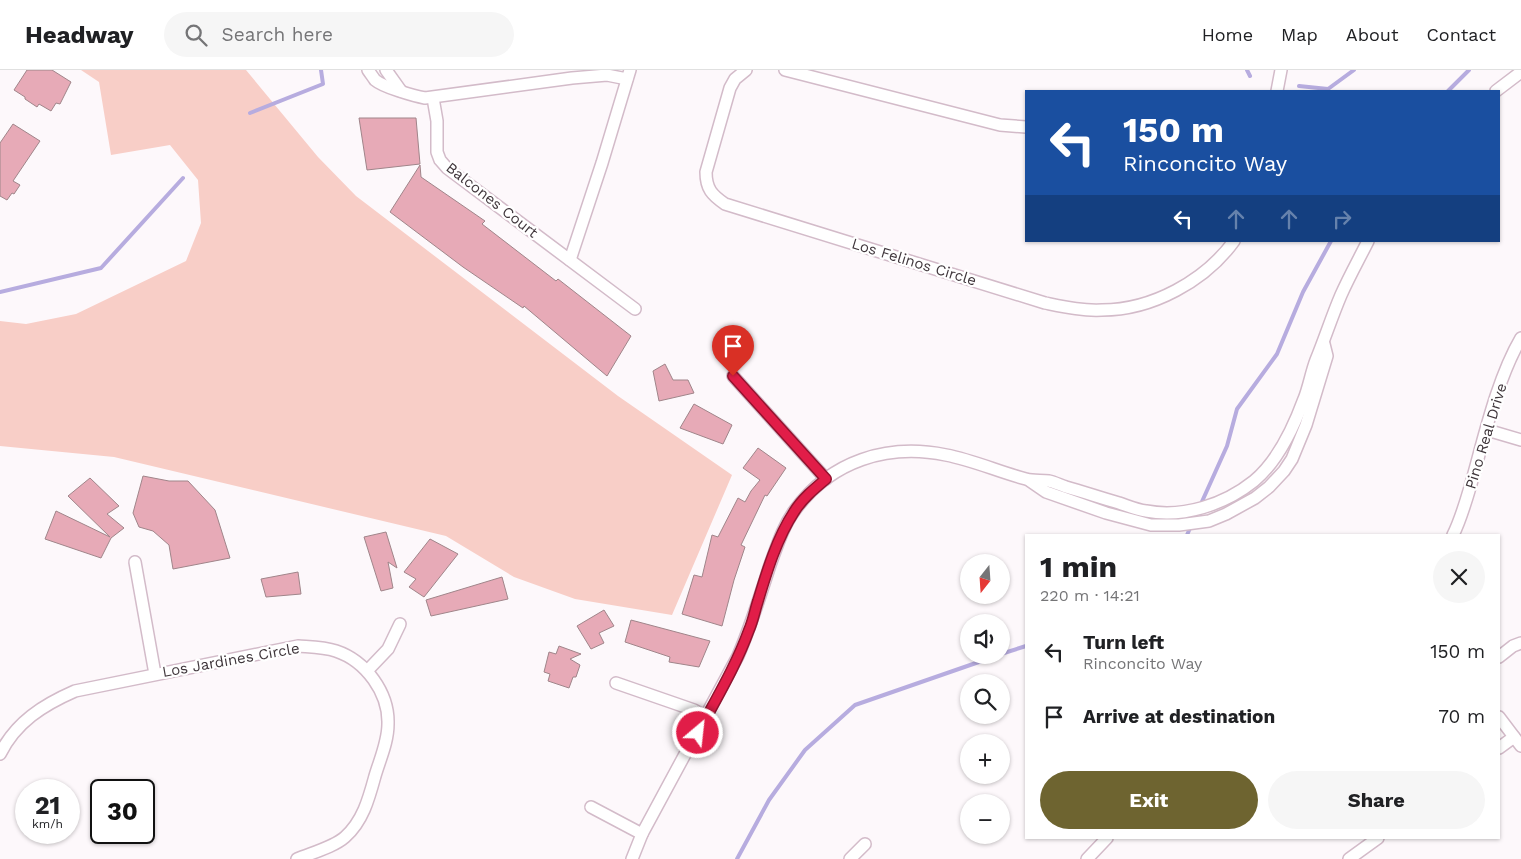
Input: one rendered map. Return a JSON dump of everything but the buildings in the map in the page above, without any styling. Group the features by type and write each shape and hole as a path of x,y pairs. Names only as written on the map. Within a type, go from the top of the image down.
{"street":[{"path":"368,70 376,80 388,87 413,96 425,98 572,78 628,75 602,163 570,260"},
{"path":"386,70 402,91"},
{"name":"Los Felinos Circle","path":"746,70 735,79 730,88 706,172 706,180 711,192 725,204 1046,303 1076,310 1119,309 1154,301 1186,286 1212,265 1233,242"},
{"path":"785,70 1000,125 1025,127"},
{"path":"1277,90 1281,70"},
{"path":"1497,90 1521,72"},
{"name":"Balcones Court","path":"433,98 437,121 437,152 440,160 447,168 634,308"},
{"path":"632,859 642,834 738,656 750,628 777,545 794,511 826,479 853,462 886,453 925,451 948,455 1029,480 1049,481 1144,511 1175,513 1198,509 1218,502 1255,480 1274,460 1282,448 1304,399 1315,362 1324,344 1341,295 1368,242"},
{"name":"Pino Real Drive","path":"1453,534 1463,510 1499,390 1511,357 1521,338"},
{"path":"1029,480 1046,492 1106,513 1151,525 1178,525 1209,521 1226,514 1255,498 1284,471 1292,459 1306,426 1327,356 1324,344"},
{"path":"733,376 826,479"},
{"path":"1487,430 1521,440"},
{"path":"135,562 155,674"},
{"path":"367,672 388,650 400,624"},
{"path":"1500,656 1513,646 1521,643"},
{"name":"Los Jardines Circle","path":"0,754 10,736 34,713 55,700 75,691 298,646 336,650 348,656 367,672 375,682 387,710 386,738 368,801 353,829 344,838 301,858"},
{"path":"616,683 694,710 706,717"},
{"path":"1500,718 1517,741 1500,748"},
{"path":"591,807 642,834"},
{"path":"1087,859 1106,839"},
{"path":"1349,859 1377,839"},
{"path":"850,859 865,844"}],"shaded area":[{"path":"81,70 246,70 318,157 356,196 618,396 732,475 672,615 575,599 514,577 446,536 114,457 0,446 0,321 26,324 76,314 186,261 201,223 198,180 170,145 111,155 99,82"}],"waterway":[{"path":"250,113 323,84 321,70"},
{"path":"1247,70 1250,76"},
{"path":"1299,86 1328,89 1354,70"},
{"path":"1449,90 1469,70"},
{"path":"0,292 101,268 183,178"},
{"path":"1200,506 1227,446 1237,409 1277,354 1303,292 1330,242"},
{"path":"1187,534 1197,512"},
{"path":"1010,651 1025,646"},
{"path":"737,859 769,800 805,750 855,705 973,664"}],"route":[{"path":"698,733 738,656 750,628 777,545 794,511 826,479 733,376"}]}
